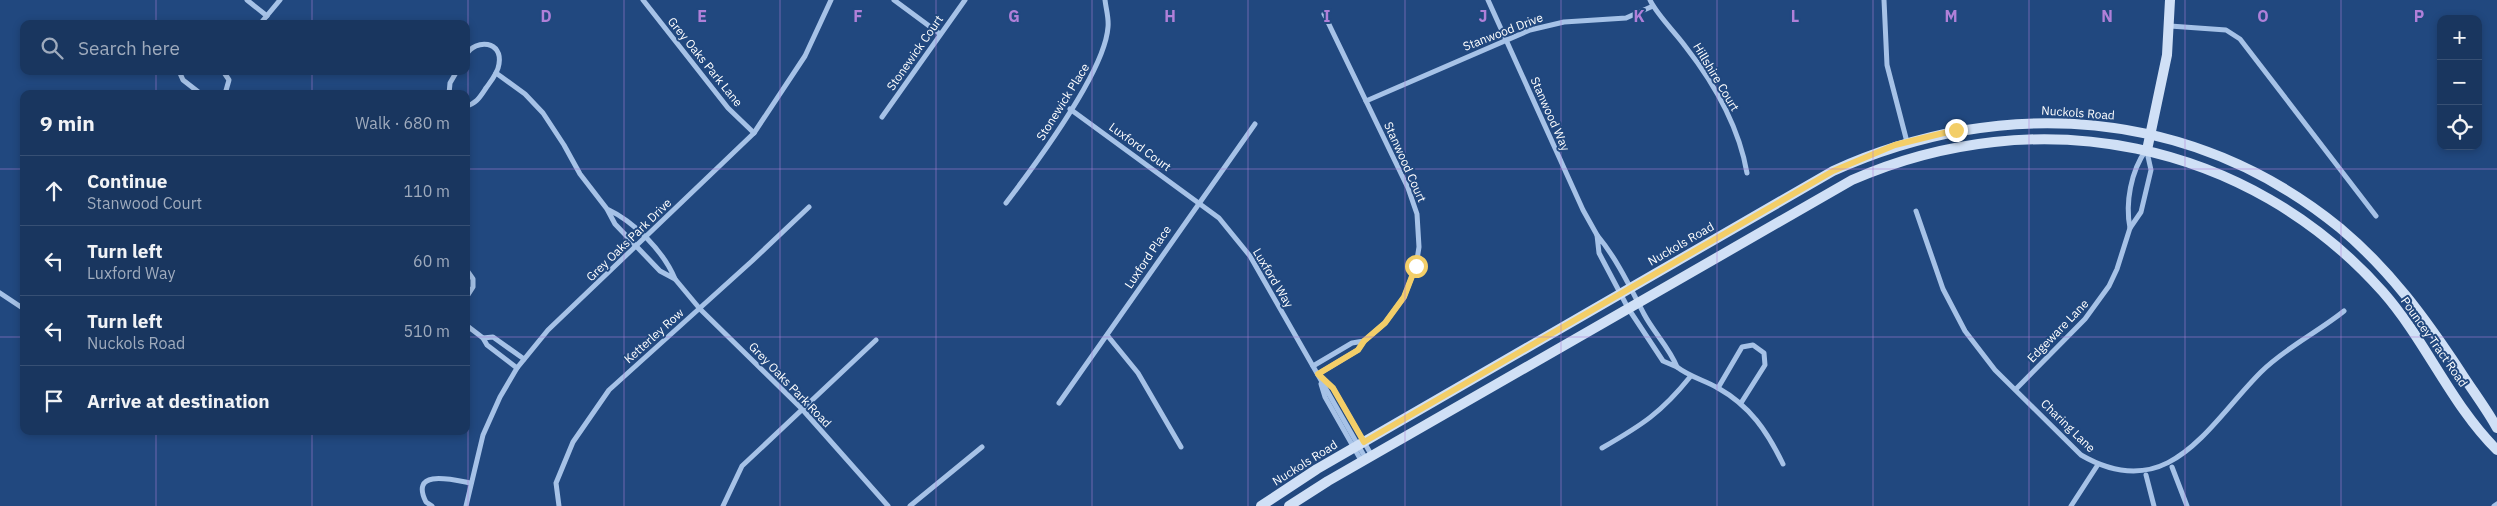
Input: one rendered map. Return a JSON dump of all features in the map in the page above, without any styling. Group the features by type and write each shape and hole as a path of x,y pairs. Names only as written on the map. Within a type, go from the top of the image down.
{"main road":[{"path":"1289,506 1830,191 1876,170 1909,159 1969,144 2028,139 2076,140 2147,150 2167,55 2170,0"},
{"name":"Nuckols Road","path":"1261,506 1301,479 1359,445 1833,171 1907,142 1956,130 2016,123 2075,123 2151,135"},
{"name":"Pouncey Tract Road","path":"2151,135 2200,150 2252,171 2292,194 2341,229 2384,269 2411,300 2497,428"},
{"name":"Pouncey Tract Road","path":"2147,150 2199,166 2262,195 2306,223 2340,250 2394,305 2414,332 2478,432 2497,450"}],"street":[{"path":"247,0 267,16"},
{"path":"264,20 280,0"},
{"name":"Grey Oaks Park Lane","path":"643,0 715,93 754,133"},
{"name":"Grey Oaks Park Drive","path":"466,506 470,483 484,434 500,397 517,368 548,330 754,133 805,56 831,0"},
{"path":"894,0 940,34"},
{"name":"Stonewick Court","path":"882,118 965,0"},
{"name":"Stonewick Place","path":"1006,203 1037,162 1099,64 1108,27 1105,0"},
{"name":"Stanwood Way","path":"1488,0 1583,210 1597,235 1608,249 1645,316 1672,354 1677,367"},
{"name":"Hillshire Court","path":"1650,0 1694,57 1709,81 1735,131 1744,156 1747,173"},
{"path":"1884,0 1887,65 1907,142"},
{"name":"Stanwood Drive","path":"1366,101 1545,25 1626,18 1653,6"},
{"name":"Stanwood Court","path":"1318,374 1358,350 1364,341 1385,323 1404,297 1416,266 1419,239 1417,214 1412,198 1324,14"},
{"path":"2170,26 2226,30 2240,39 2376,216"},
{"path":"470,50 481,43 489,44 495,48 499,55 496,73 479,99 470,105"},
{"name":"Grey Oaks Park Road","path":"496,73 525,94 543,113 589,189 608,209 615,224 660,271 675,279"},
{"path":"181,75 183,80 196,90"},
{"path":"225,75 228,80 227,90"},
{"path":"449,90 450,82 454,75"},
{"name":"Luxford Court","path":"1070,109 1198,202"},
{"name":"Luxford Place","path":"1059,403 1198,202 1255,124"},
{"name":"Edgeware Lane","path":"2130,228 2126,211 2138,162 2147,150"},
{"name":"Edgeware Lane","path":"2016,389 2097,304 2117,269 2130,228 2142,212 2150,170 2147,150"},
{"name":"Luxford Way","path":"1198,202 1219,218 1250,256 1318,374 1333,388 1367,459"},
{"name":"Ketterley Row","path":"559,506 556,483 572,442 609,390 700,309 809,207"},
{"name":"Grey Oaks Park Road","path":"608,209 621,215 646,238 670,268 675,279 700,309 802,409 888,506"},
{"name":"Charing Lane","path":"1916,211 1943,289 1956,315 1980,353 2081,455 2097,466 2122,474 2146,475 2172,467 2194,450 2269,364 2344,312"},
{"name":"Stanwood Way","path":"1597,235 1600,253 1620,293 1663,361 1677,367 1690,377 1718,388 1741,403 1765,429 1783,464"},
{"path":"470,275 473,279 473,287 470,292"},
{"path":"0,292 20,306"},
{"path":"470,328 483,338 487,346 517,368"},
{"path":"1107,335 1138,373 1182,447"},
{"path":"483,338 493,338 524,359"},
{"path":"723,506 742,466 876,340"},
{"name":"Stanwood Court","path":"1313,366 1352,344 1364,341"},
{"path":"1718,388 1742,347 1753,345 1764,352 1765,365 1741,403"},
{"name":"Luxford Way","path":"1318,374 1325,397 1367,459"},
{"path":"1602,448 1656,414 1690,377"},
{"path":"910,506 982,447"},
{"path":"2071,506 2097,466"},
{"path":"2172,467 2187,506"},
{"path":"2146,475 2154,506"},
{"path":"432,506 426,502 422,490 424,484 430,479 442,477 470,483"}],"route":[{"path":"1416,266 1404,297 1385,323 1364,341 1358,350 1318,374 1333,388 1364,442 1833,171 1895,145 1956,130"}]}
